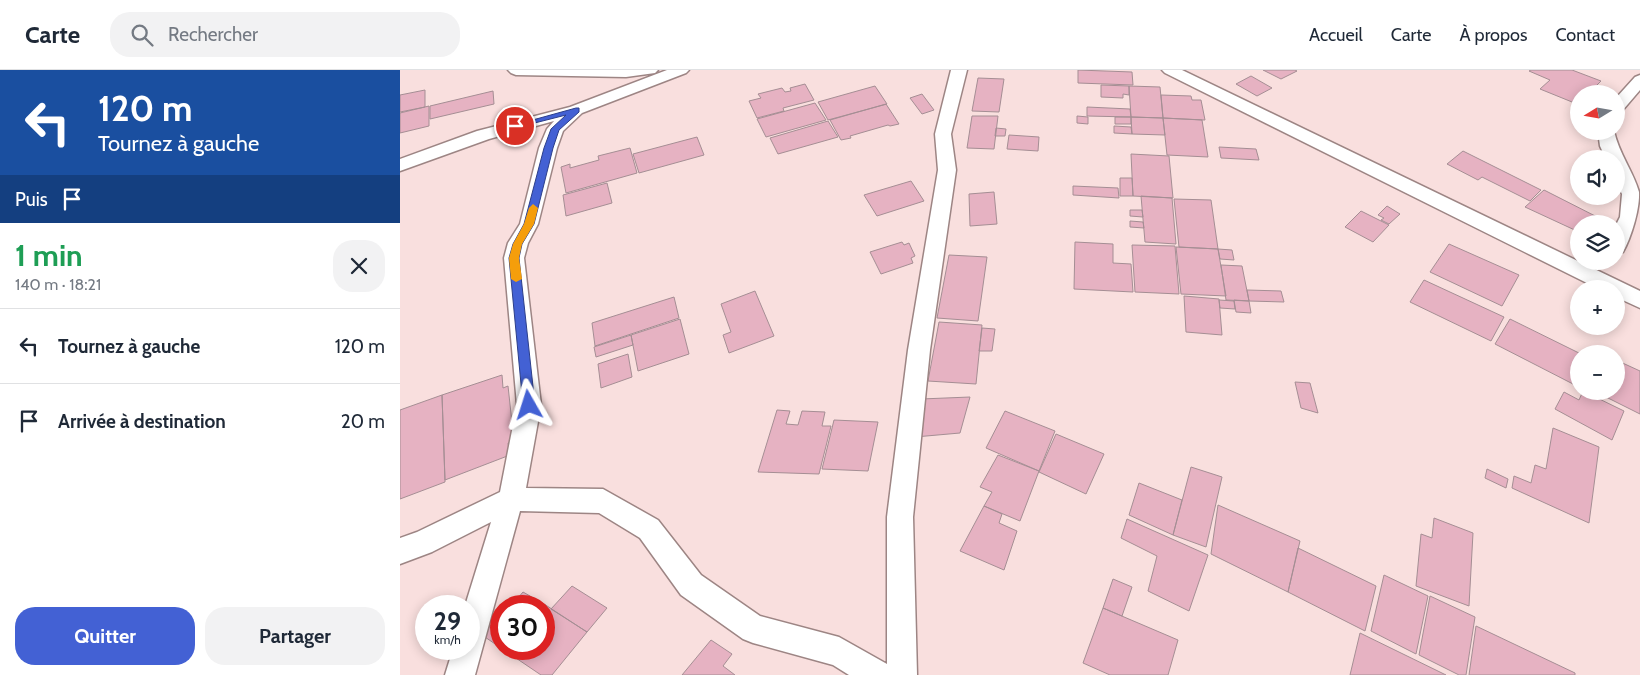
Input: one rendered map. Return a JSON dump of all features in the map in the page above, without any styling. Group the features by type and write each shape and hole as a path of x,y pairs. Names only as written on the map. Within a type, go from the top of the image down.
{"street":[{"path":"516,70 650,70"},
{"path":"400,164 483,135 576,110 681,70"},
{"path":"902,675 900,516 919,350 947,170 943,134 959,70"},
{"path":"1170,70 1600,280"},
{"path":"1625,98 1640,80"},
{"path":"480,605 511,499 529,405 514,258 518,244 529,224 548,148 555,129 576,110"},
{"path":"1625,181 1631,194 1629,217 1625,226"},
{"path":"1625,292 1640,300"},
{"path":"400,551 423,543 511,499 603,501 649,529 691,585 753,629 839,652 877,675"},
{"path":"460,675 464,660"}],"building":[{"path":"1078,70 1132,72 1133,85 1078,83"},
{"path":"1263,70 1295,70 1297,71 1281,79"},
{"path":"1572,70 1601,81 1597,85 1570,85 1570,101 1540,89 1550,80 1529,71"},
{"path":"1251,76 1272,88 1257,96 1236,84"},
{"path":"978,78 1004,79 999,112 972,111"},
{"path":"805,84 814,100 783,108 784,111 757,118 749,101 761,98 758,94 782,88 785,92 791,91 790,88"},
{"path":"1101,85 1129,86 1129,95 1123,94 1123,98 1101,97"},
{"path":"875,86 887,104 828,120 818,102"},
{"path":"1129,86 1160,87 1163,118 1131,117"},
{"path":"425,90 425,107 400,112 400,95"},
{"path":"493,91 494,104 430,119 430,106"},
{"path":"922,94 934,110 922,114 910,98"},
{"path":"1161,95 1191,96 1192,100 1201,100 1205,120 1163,118"},
{"path":"815,103 826,120 766,137 757,119"},
{"path":"886,104 899,124 888,125 841,140 830,120"},
{"path":"429,106 429,126 400,133 400,113"},
{"path":"1087,107 1130,109 1131,117 1087,116"},
{"path":"972,116 998,116 994,149 967,148"},
{"path":"1077,116 1088,117 1088,124 1077,123"},
{"path":"1115,117 1131,117 1131,124 1115,124"},
{"path":"1131,117 1163,118 1165,135 1132,134"},
{"path":"1163,118 1202,120 1208,157 1167,155"},
{"path":"828,121 838,137 778,154 770,138"},
{"path":"1114,126 1131,127 1132,134 1114,133"},
{"path":"996,128 1006,129 1005,136 995,136"},
{"path":"1009,135 1039,137 1038,151 1007,149"},
{"path":"697,137 704,155 639,173 633,154"},
{"path":"1219,147 1256,149 1259,160 1221,158"},
{"path":"630,148 637,173 566,193 561,167 570,164 570,168 599,160 598,156"},
{"path":"1463,151 1541,190 1530,201 1482,177 1478,180 1447,164"},
{"path":"1131,154 1169,156 1173,198 1133,196"},
{"path":"1120,178 1132,178 1133,196 1120,196"},
{"path":"911,181 924,201 877,216 864,195"},
{"path":"607,183 612,203 566,216 563,195"},
{"path":"1073,186 1118,188 1119,198 1073,195"},
{"path":"1544,190 1570,203 1570,205 1593,215 1570,215 1570,228 1525,207"},
{"path":"994,192 997,224 970,226 969,194"},
{"path":"1141,196 1172,198 1176,244 1145,242"},
{"path":"1174,199 1211,200 1218,249 1179,247"},
{"path":"1387,206 1400,214 1389,224 1381,220 1384,218 1378,215"},
{"path":"1130,210 1142,210 1143,217 1130,216"},
{"path":"1361,211 1389,225 1373,242 1345,227"},
{"path":"1130,221 1143,222 1144,228 1130,227"},
{"path":"902,242 904,245 909,243 915,256 911,258 913,263 881,274 870,252"},
{"path":"1075,242 1113,244 1113,263 1131,264 1133,292 1074,289"},
{"path":"1449,244 1519,275 1502,306 1430,272"},
{"path":"1132,245 1175,246 1179,294 1135,292"},
{"path":"1176,247 1218,249 1226,296 1181,294"},
{"path":"1218,249 1232,250 1234,260 1220,259"},
{"path":"949,255 987,257 978,321 937,318"},
{"path":"1221,265 1242,266 1249,301 1226,300"},
{"path":"1424,280 1504,317 1491,341 1410,302"},
{"path":"1247,290 1281,291 1284,302 1249,301"},
{"path":"755,291 774,336 729,353 723,335 731,332 721,304"},
{"path":"1184,296 1219,299 1222,335 1186,332"},
{"path":"674,297 679,318 595,346 592,323"},
{"path":"1219,300 1234,301 1235,309 1220,308"},
{"path":"1234,300 1249,301 1251,313 1236,312"},
{"path":"680,319 689,354 638,371 631,335"},
{"path":"1510,319 1570,349 1570,382 1495,344"},
{"path":"939,322 982,325 976,384 928,381"},
{"path":"982,328 995,329 992,351 979,351"},
{"path":"631,335 633,345 596,357 594,347"},
{"path":"628,354 632,377 601,388 598,364"},
{"path":"1625,364 1640,371 1640,414 1612,400 1625,400"},
{"path":"502,375 503,388 508,386 514,441 508,443 510,455 445,480 442,395"},
{"path":"1295,382 1310,383 1318,413 1301,408"},
{"path":"1564,392 1570,395 1570,400 1601,400 1624,411 1612,440 1555,409"},
{"path":"442,395 445,482 400,499 400,410"},
{"path":"970,397 960,433 915,437 921,399"},
{"path":"777,410 790,411 786,424 798,425 802,411 825,412 822,426 831,426 819,474 758,472"},
{"path":"1005,411 1055,431 1039,471 986,448"},
{"path":"834,420 878,422 868,471 822,469"},
{"path":"1553,428 1599,447 1589,523 1512,488 1514,476 1531,483 1535,465 1546,469"},
{"path":"1056,434 1104,454 1086,494 1039,472"},
{"path":"998,455 1039,471 1020,521 984,506 992,492 980,487"},
{"path":"1191,467 1222,477 1206,547 1173,535"},
{"path":"1487,469 1508,479 1506,488 1485,478"},
{"path":"1139,483 1182,500 1173,535 1129,515"},
{"path":"1218,505 1300,541 1288,592 1211,554"},
{"path":"984,506 1002,514 999,523 1017,531 1004,570 960,551"},
{"path":"1434,518 1473,533 1469,606 1416,586 1421,534 1432,538"},
{"path":"1127,519 1208,555 1189,611 1148,591 1157,556 1121,538"},
{"path":"1298,548 1376,586 1365,631 1288,592"},
{"path":"1384,575 1428,596 1416,654 1371,631"},
{"path":"1113,579 1132,587 1122,616 1103,608"},
{"path":"572,586 607,608 587,632 555,612 555,605"},
{"path":"1430,596 1475,617 1466,675 1459,675 1419,655"},
{"path":"1103,608 1178,640 1168,675 1110,675 1083,663"},
{"path":"555,611 587,632 552,675 541,675 519,660 555,660"},
{"path":"490,626 490,640 482,635"},
{"path":"1476,626 1575,673 1575,675 1469,675"},
{"path":"1360,633 1446,675 1350,675"},
{"path":"711,640 732,654 723,666 735,675 682,675"}],"slow traffic":[{"path":"516,279 514,258 518,244 529,224 533,208"}],"route":[{"path":"515,126 576,110 555,129 548,148 529,224 518,244 514,258 529,405"}]}
